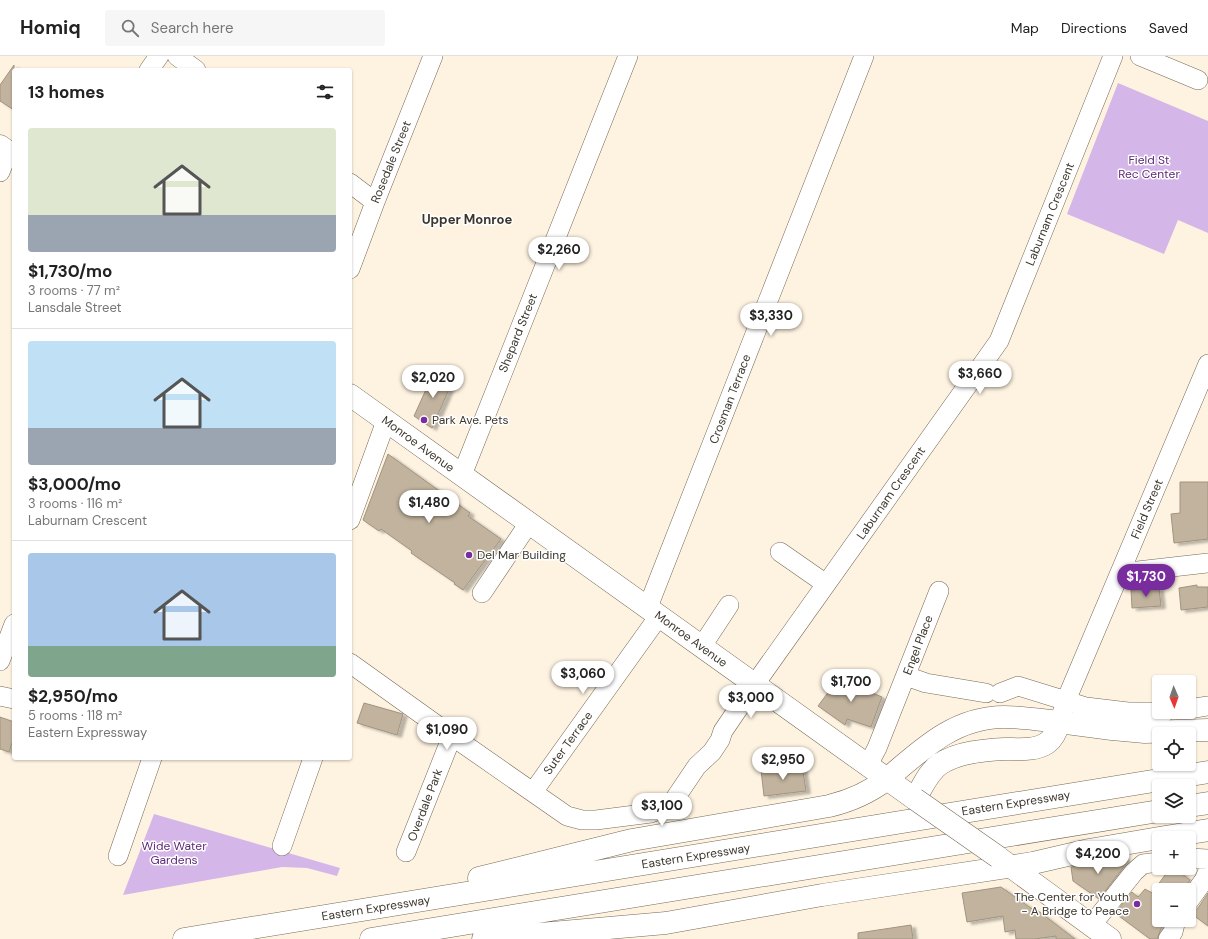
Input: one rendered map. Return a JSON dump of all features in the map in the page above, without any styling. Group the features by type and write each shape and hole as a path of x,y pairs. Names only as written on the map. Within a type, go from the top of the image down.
{"main road":[{"name":"Monroe Avenue","path":"352,396 1110,939"},
{"path":"321,917 620,843 829,806 864,794 887,779 938,737 968,723 985,719 1002,717 1145,732 1208,730"},
{"path":"915,799 932,772 940,764 960,756 982,752 1033,749 1042,746 1052,739 1060,722"},
{"name":"Eastern Expressway","path":"184,939 1208,772"},
{"path":"1196,805 1208,803"},
{"path":"372,939 1152,812"},
{"path":"1196,832 1208,830"},
{"path":"483,939 666,923 1004,862 1033,863 1089,850 1152,839"}],"street":[{"path":"151,68 160,56"},
{"path":"177,56 193,68"},
{"name":"Rosedale Street","path":"352,263 433,56"},
{"name":"Shepard Street","path":"462,475 628,56"},
{"name":"Crosman Terrace","path":"654,612 864,56"},
{"name":"Laburnam Crescent","path":"533,792 563,814 576,819 589,820 651,813 662,810 674,800 697,766 712,752 720,740 723,731 755,684 1000,341 1113,56"},
{"path":"1140,56 1198,80"},
{"path":"0,172 7,151"},
{"path":"352,185 375,202"},
{"name":"Field Street","path":"1060,722 1066,702 1206,373"},
{"path":"352,514 386,421"},
{"path":"482,593 529,523"},
{"path":"780,552 826,584"},
{"path":"1120,573 1208,563"},
{"name":"Engel Place","path":"868,765 877,748 939,591"},
{"path":"702,646 729,605"},
{"name":"Suter Terrace","path":"533,792 654,612"},
{"path":"0,661 12,629"},
{"path":"352,664 533,792"},
{"path":"906,676 926,683 993,693 1018,686 1086,707 1128,712 1152,712"},
{"path":"0,696 12,699"},
{"path":"1196,708 1208,706"},
{"name":"Overdale Park","path":"406,852 452,736"},
{"path":"118,856 151,760"},
{"path":"282,846 312,760"},
{"path":"1196,858 1208,858"},
{"path":"1091,926 1134,872 1143,864 1152,863"},
{"path":"1196,891 1208,871"},
{"path":"1168,939 1173,932 1174,927"}],"green space":[{"name":"Field St Rec Center","path":"1118,83 1208,121 1208,233 1178,220 1164,254 1067,214"},
{"name":"Wide Water Gardens","path":"154,814 340,868 337,876 307,868 282,867 123,895"}],"building":[{"path":"14,65 14,68 12,68 12,109 0,101 0,85"},
{"path":"434,372 453,380 432,428 414,416"},
{"path":"388,454 470,513 468,516 501,539 463,590 411,553 412,551 381,529 379,531 363,520"},
{"path":"1180,482 1208,482 1208,539 1174,543 1171,514 1180,513"},
{"path":"1197,585 1197,587 1208,587 1208,607 1181,610 1179,588"},
{"path":"1159,588 1161,606 1132,608 1131,590"},
{"path":"841,675 860,688 882,697 871,727 847,719 845,725 818,706"},
{"path":"364,703 403,714 397,735 357,723"},
{"path":"0,717 12,721 12,743 9,752 0,749"},
{"path":"802,765 806,791 764,796 761,770"},
{"path":"1125,857 1126,864 1099,899 1073,881 1071,867"},
{"name":"The Center for Youth - A Bridge to Peace","path":"1165,875 1183,875 1190,880 1188,883 1159,883"},
{"path":"1001,887 1035,911 1037,910 1075,939 1056,939 1056,936 1035,939 1016,939 1015,930 1005,932 1003,916 967,922 962,893"},
{"name":"The Center for Youth - A Bridge to Peace","path":"1145,889 1152,893 1152,927 1162,927 1157,939 1150,939 1115,913 1132,892 1138,897"},
{"path":"1208,893 1208,926 1196,917 1196,910"},
{"path":"911,925 913,939 858,939 858,933"}],"place":[{"name":"Park Ave. Pets","path":"424,420"},
{"name":"Del Mar Building","path":"469,555"},
{"name":"The Center for Youth - A Bridge to Peace","path":"1137,904"}],"district":[{"name":"Upper Monroe","path":"467,219"}]}
